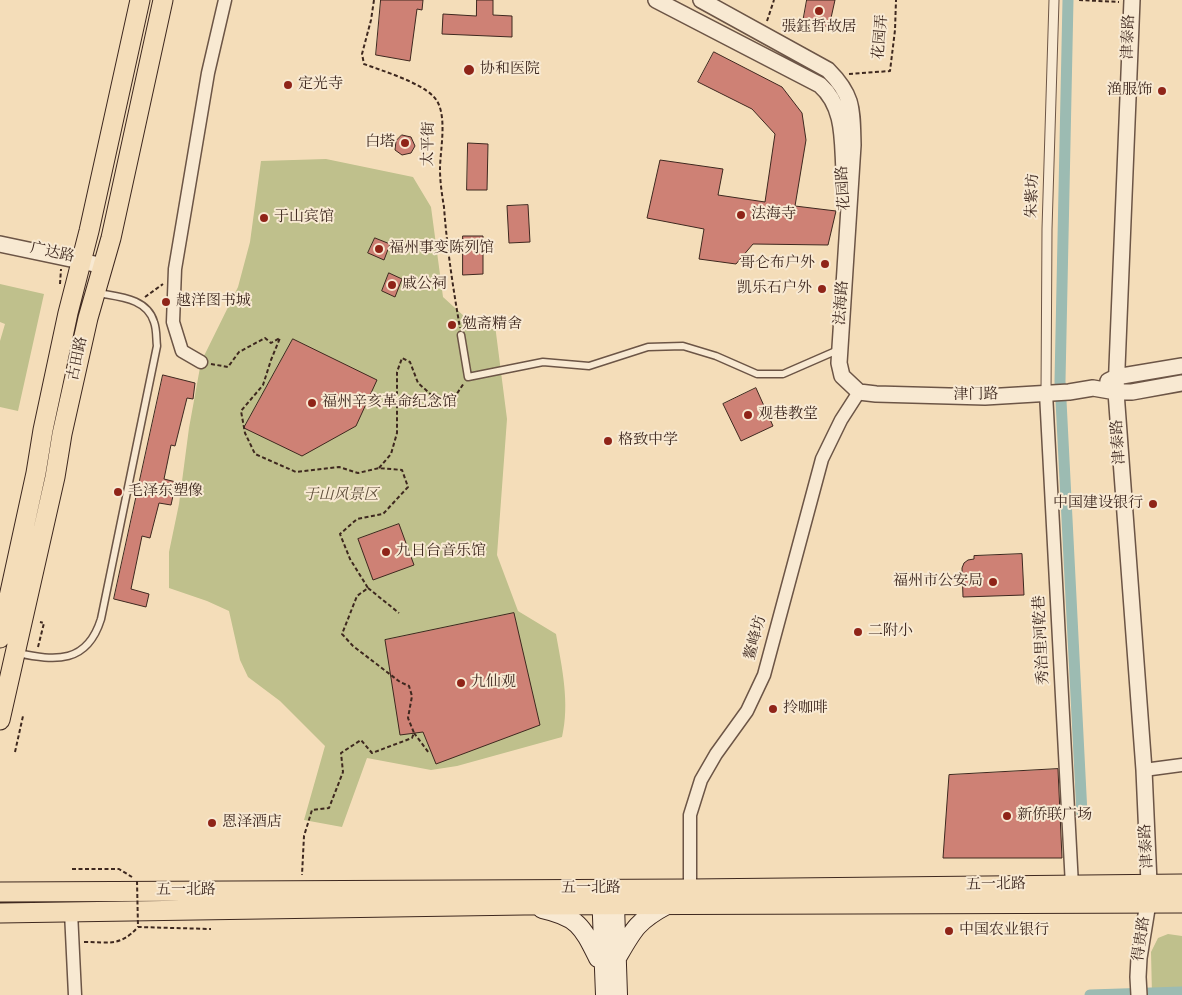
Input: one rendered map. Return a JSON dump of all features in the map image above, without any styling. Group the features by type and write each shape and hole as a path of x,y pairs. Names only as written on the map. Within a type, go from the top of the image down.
{"main road":[{"name":"古田路","path":"0,638 36,473 43,430 68,312 140,0"},
{"name":"古田路","path":"0,720 55,478 66,415 88,318 112,238 163,0"},
{"name":"五一北路","path":"0,913 524,905 690,889 1182,884"},
{"name":"五一北路","path":"0,892 302,890 609,897 667,905 1182,903"},
{"path":"605,995 610,959 609,897"},
{"path":"524,905 564,914 579,925 598,958 610,959"},
{"path":"610,959 635,927 651,913 667,905"},
{"path":"610,959 618,995"}],"street":[{"path":"201,362 182,351 173,322 175,269 208,73 225,0"},
{"name":"花园路","path":"656,0 820,85 828,91 841,124 848,230"},
{"name":"花园路","path":"701,0 721,4 763,33 828,70 843,86 852,110 853,145 848,230"},
{"name":"朱紫坊","path":"1046,393 1046,229 1054,0"},
{"name":"津泰路","path":"1132,1 1116,385 1144,770 1150,883"},
{"name":"法海路","path":"848,230 839,363 842,376 859,392"},
{"name":"广达路","path":"0,244 104,266"},
{"path":"1116,385 1182,366"},
{"path":"1116,385 1132,392 1182,383"},
{"name":"津门路","path":"859,392 912,396 985,397 1069,392 1116,385"},
{"name":"鳌峰坊","path":"690,889 690,815 701,780 716,754 747,711 764,675 822,459 841,420 859,392"},
{"name":"秀治里河乾巷","path":"1046,393 1072,886"},
{"path":"1144,770 1182,765"},
{"name":"得贵路","path":"1139,995 1138,977 1150,883"},
{"path":"72,912 75,995"}],"lane":[{"path":"16,653 57,657 75,654 92,640 97,632 157,346 155,323 150,313 139,302 96,292"},
{"path":"461,335 468,377 543,362 589,366 648,347 683,346 716,356 758,374 783,374 840,349"}],"path":[{"name":"太平街","path":"374,0 362,54 364,64 400,77 422,89 434,96 441,108 443,137 440,170 461,335"},
{"path":"763,33 774,0"},
{"name":"花园弄","path":"828,70 839,74 890,72 896,0"},
{"path":"1079,0 1132,1"},
{"path":"139,302 168,281"},
{"path":"201,362 228,367 240,352 265,338 271,343 280,338 270,360 263,385 242,411 246,433 255,454 296,472 339,467 358,473 379,468 402,470 408,487 383,514 357,519 340,534 350,559 368,588 399,613"},
{"path":"379,468 392,454 397,433 397,372 402,358 410,362 418,384 435,398 454,398 468,377"},
{"path":"368,588 357,596 342,634 353,646 400,682 409,686 412,696 408,718 414,733 429,753"},
{"path":"36,654 44,623 40,622"},
{"path":"15,752 23,716"},
{"path":"302,890 304,836 312,810 329,808 343,772 341,752 361,740 372,753 412,738 414,733"},
{"path":"73,943 118,942 128,938 138,927 137,881"},
{"path":"138,927 211,928"}],"green space":[{"name":"于山风景区","path":"326,159 413,177 431,207 443,297 465,317 495,325 507,419 497,555 518,611 556,634 563,673 565,698 562,737 457,766 431,770 367,758 342,827 304,820 325,746 280,701 248,677 240,660 229,611 169,588 169,552 179,504 189,428 201,362 238,287 250,242 261,161"},
{"path":"0,284 44,294 18,411 0,407 0,341 5,324 0,322"},
{"path":"1168,934 1182,936 1182,995 1152,995 1151,952 1158,938"}],"building":[{"path":"381,0 423,0 422,10 417,9 410,61 376,55"},
{"path":"477,0 493,0 493,15 512,16 512,37 442,34 443,14 476,16"},
{"name":"張鈺哲故居","path":"807,0 835,0 829,27 803,22"},
{"name":"法海寺","path":"714,52 782,87 802,113 806,140 795,206 836,211 828,245 753,244 736,264 699,259 704,229 647,218 660,160 723,169 718,195 765,202 775,134 752,109 698,82"},
{"name":"白塔","path":"402,135 411,137 415,146 411,153 402,155 395,150 396,141"},
{"path":"468,143 488,144 487,190 467,190"},
{"path":"528,205 530,242 509,243 507,206"},
{"path":"463,236 483,236 483,274 463,275"},
{"name":"福州事变陈列馆","path":"375,238 390,244 384,260 368,253"},
{"name":"戚公祠","path":"389,273 402,279 395,297 382,291"},
{"name":"福州辛亥革命纪念馆","path":"293,339 377,380 356,426 302,456 244,428"},
{"path":"163,375 195,383 193,399 187,398 175,446 171,445 164,479 176,482 171,505 159,503 150,538 142,536 131,589 149,594 146,607 114,599"},
{"name":"观巷教堂","path":"756,388 773,426 741,441 723,404"},
{"name":"九日台音乐馆","path":"399,524 414,565 373,580 358,539"},
{"name":"福州市公安局","path":"1022,554 1024,595 963,597 962,568 968,560 974,559 974,556"},
{"name":"九仙观","path":"514,613 540,725 436,764 423,732 400,735 385,640"},
{"name":"新侨联广场","path":"1058,769 1062,858 943,858 949,775"}],"waterway":[{"path":"1068,0 1060,381 1082,814"},
{"path":"1090,995 1182,992"}],"place":[{"name":"張鈺哲故居","path":"819,11"},
{"name":"协和医院","path":"469,70"},
{"name":"定光寺","path":"288,85"},
{"name":"渔服饰","path":"1162,91"},
{"name":"白塔","path":"405,143"},
{"name":"法海寺","path":"741,215"},
{"name":"于山宾馆","path":"264,218"},
{"name":"福州事变陈列馆","path":"379,249"},
{"name":"哥仑布户外","path":"825,264"},
{"name":"戚公祠","path":"392,285"},
{"name":"凯乐石户外","path":"822,289"},
{"name":"越洋图书城","path":"166,302"},
{"name":"勉斋精舍","path":"452,325"},
{"name":"福州辛亥革命纪念馆","path":"312,403"},
{"name":"观巷教堂","path":"748,415"},
{"name":"格致中学","path":"608,441"},
{"name":"毛泽东塑像","path":"118,492"},
{"name":"中国建设银行","path":"1153,504"},
{"name":"九日台音乐馆","path":"386,552"},
{"name":"福州市公安局","path":"993,582"},
{"name":"二附小","path":"858,632"},
{"name":"九仙观","path":"461,683"},
{"name":"拎咖啡","path":"773,709"},
{"name":"新侨联广场","path":"1007,816"},
{"name":"恩泽酒店","path":"212,823"},
{"name":"中国农业银行","path":"949,931"}]}
